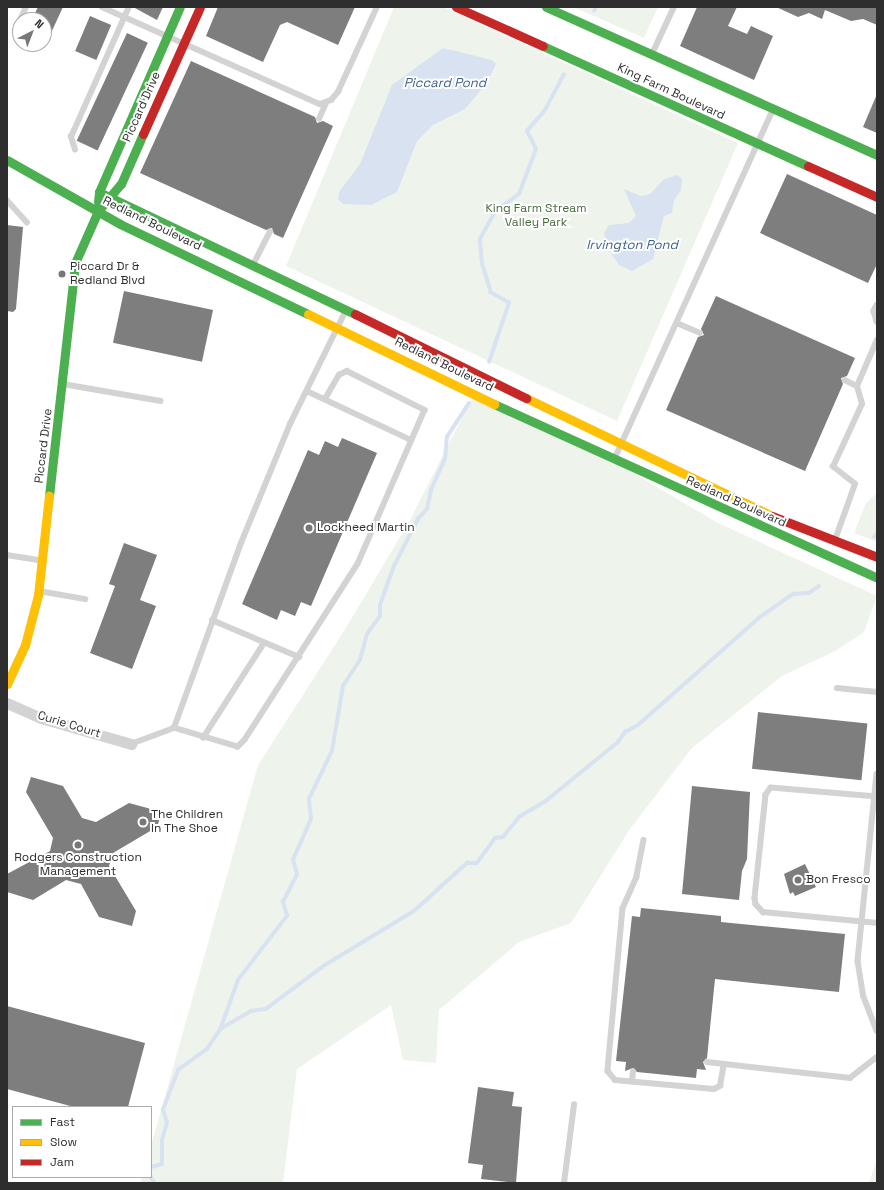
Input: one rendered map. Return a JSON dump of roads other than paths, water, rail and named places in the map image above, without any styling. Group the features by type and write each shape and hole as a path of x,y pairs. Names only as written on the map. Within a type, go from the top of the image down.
{"main road":[{"name":"Piccard Drive","path":"7,684 25,645 39,591 63,384 75,264 98,211 99,192 180,7"},
{"name":"Piccard Drive","path":"98,211 113,197 200,7"},
{"name":"King Farm Boulevard","path":"456,7 757,145 877,197"},
{"path":"546,7 773,110 877,155"},
{"name":"Redland Boulevard","path":"7,160 98,211 613,461 877,578"},
{"name":"Redland Boulevard","path":"99,192 113,197 254,264 740,504 877,557"}],"street":[{"name":"Curie Court","path":"7,703 41,718 131,744"}],"lane":[{"path":"102,7 326,103"},
{"path":"75,150 71,137 129,7"},
{"path":"319,119 326,103 338,92 377,7"},
{"path":"652,54 674,7"},
{"path":"613,461 773,110"},
{"path":"7,200 27,222"},
{"path":"254,264 270,232"},
{"path":"877,305 874,311 877,322"},
{"path":"174,728 212,620 306,391 346,310"},
{"path":"677,323 700,333"},
{"path":"835,541 856,484 834,467 862,404 857,386 877,340"},
{"path":"131,744 174,728 203,738 238,747 299,657 358,564 425,410 347,371 339,375 325,399"},
{"path":"845,380 857,386"},
{"path":"63,384 161,401"},
{"path":"306,391 411,440"},
{"path":"7,555 42,560"},
{"path":"39,591 85,599"},
{"path":"212,620 299,657"},
{"path":"203,738 264,643"},
{"path":"837,688 877,692"},
{"path":"877,774 876,797 862,921 860,981 875,1021 877,1031"},
{"path":"876,797 773,787 766,795 755,898 758,909 877,923"},
{"path":"644,840 637,877 623,908 607,1067 612,1078 714,1089 720,1086 724,1064"},
{"path":"707,1062 850,1078 877,1057"},
{"path":"632,1081 633,1072"},
{"path":"564,1183 574,1105"}],"water":[{"name":"Piccard Pond","path":"443,48 492,60 496,64 487,83 465,109 433,125 417,141 397,192 371,205 343,204 338,199 339,192 360,164 392,85"},
{"name":"Irvington Pond","path":"677,175 682,179 681,190 674,200 672,213 664,216 653,259 632,271 619,265 607,248 604,233 609,225 629,223 636,216 624,189 641,196 650,194 664,179"}],"waterway":[{"path":"594,11 596,7"},
{"path":"489,362 509,303 491,293 482,264 480,239 495,212 519,194 536,149 527,131 545,110 564,75"},
{"path":"152,1167 162,1164 162,1140 167,1123 163,1110 178,1070 207,1049 220,1030 238,980 287,916 283,902 297,874 293,860 311,819 309,799 332,751 343,686 360,660 367,634 380,616 380,605 394,566 418,519 427,509 431,490 445,459 447,437 469,403"},
{"path":"874,537 877,534"},
{"path":"220,1029 251,1011 266,1009 325,965 414,911 467,863 477,863 495,838 503,837 519,817 547,800 618,742 625,732 638,725 759,618 793,594 809,593 819,586"},
{"path":"152,1178 155,1183"}],"place":[{"name":"Piccard Dr & Redland Blvd","path":"62,274"},
{"name":"Lockheed Martin","path":"309,528"},
{"name":"The Children In The Shoe","path":"143,822"},
{"name":"Rodgers Construction Management","path":"78,845"},
{"name":"Bon Fresco","path":"798,880"}],"park label":[{"name":"King Farm Stream Valley Park","path":"536,216"}]}
